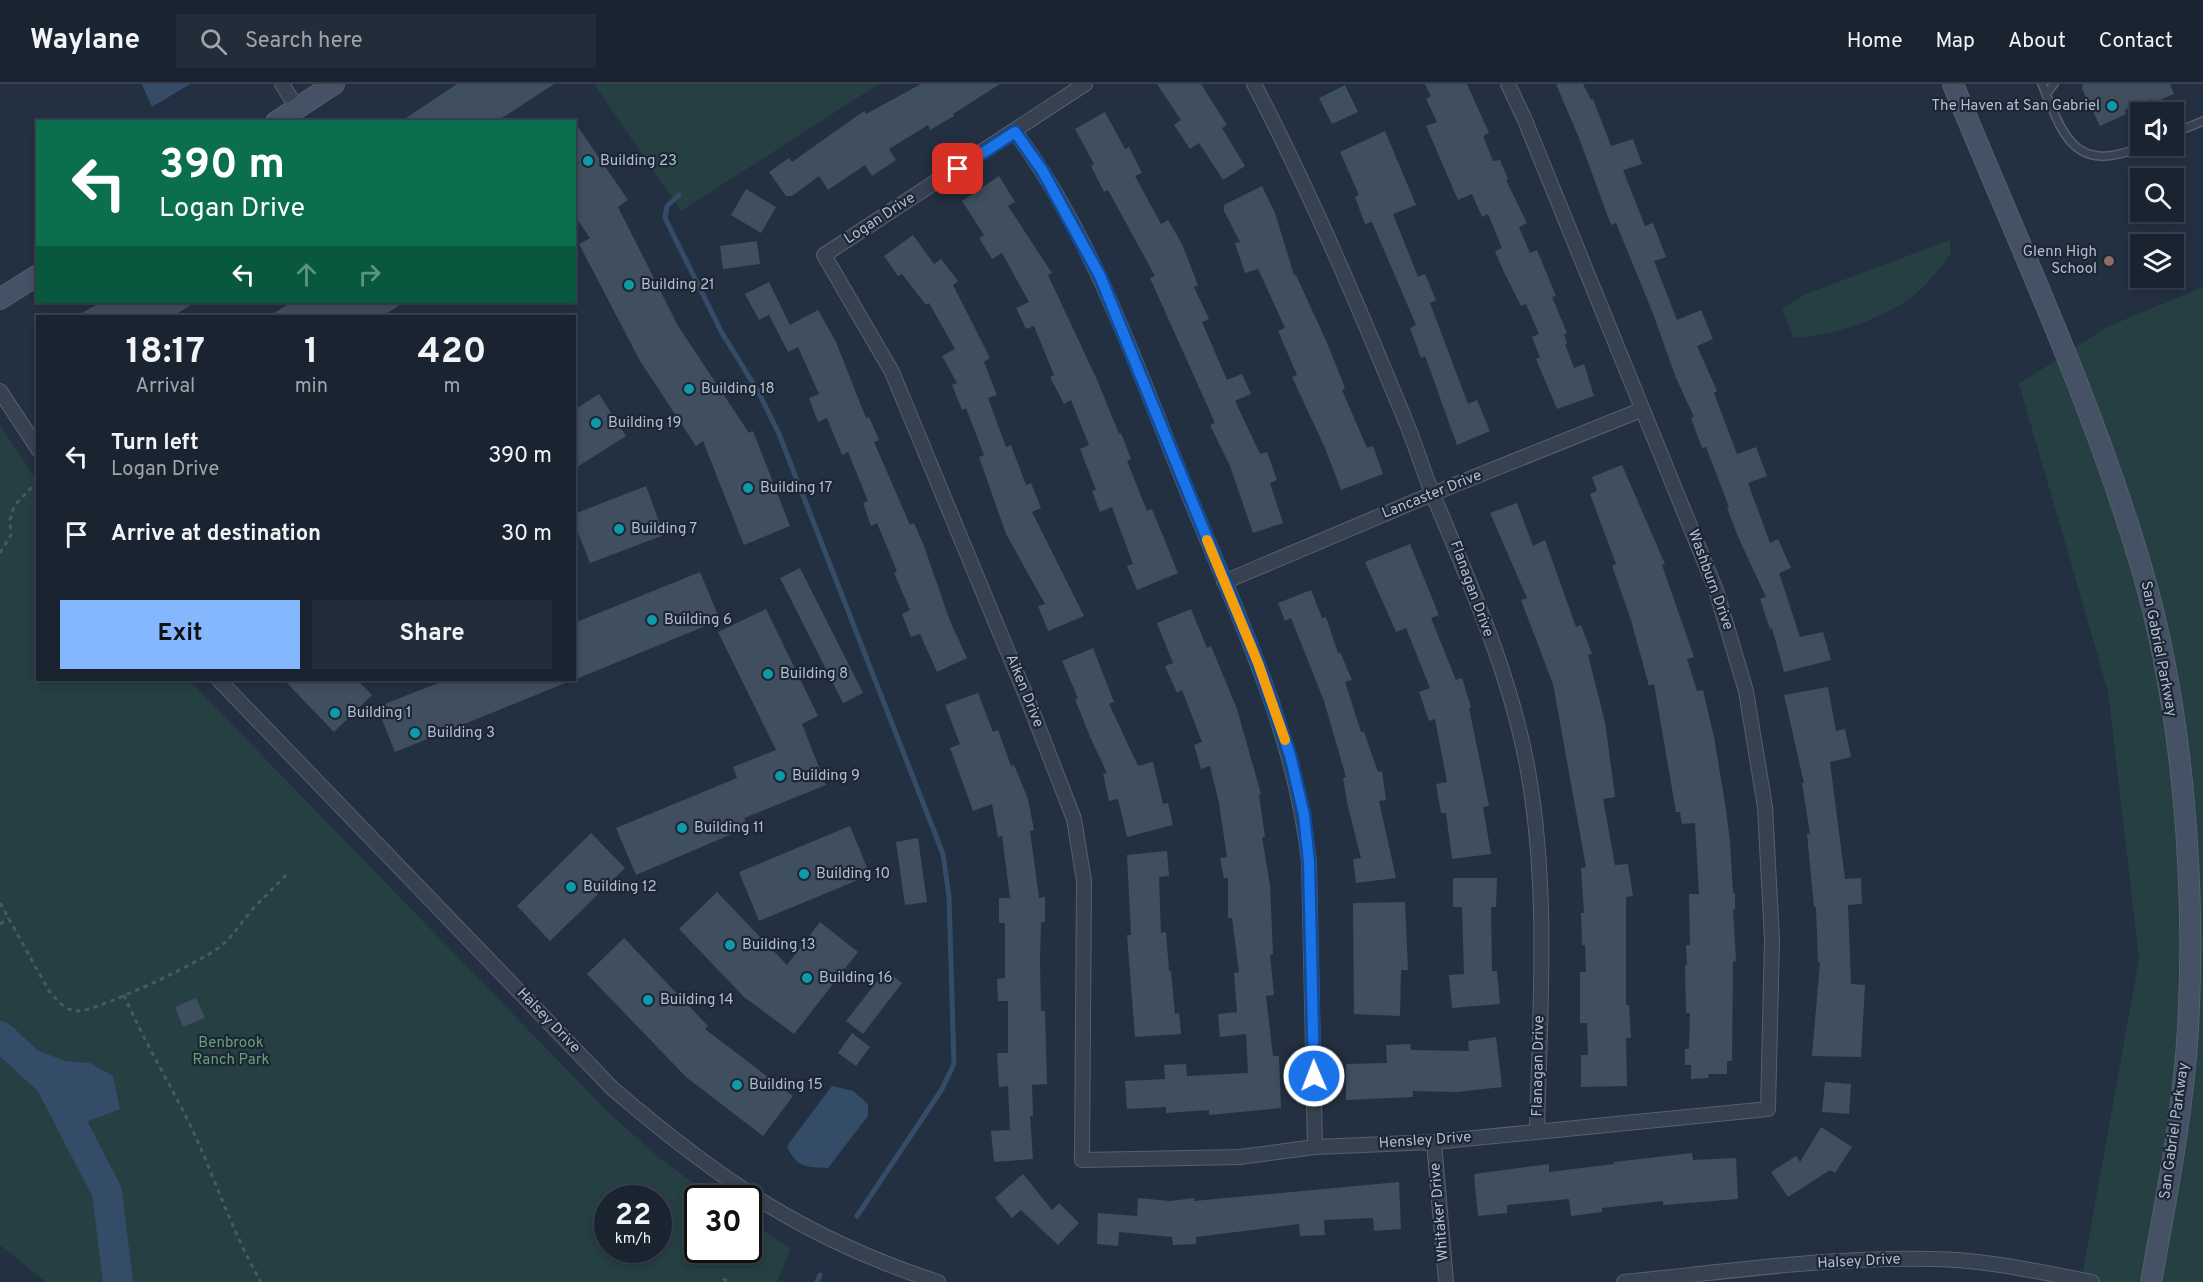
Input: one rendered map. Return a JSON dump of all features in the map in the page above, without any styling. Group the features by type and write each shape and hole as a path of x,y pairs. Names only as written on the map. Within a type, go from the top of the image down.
{"street":[{"path":"282,84 297,108"},
{"path":"279,120 334,84"},
{"name":"Logan Drive","path":"824,255 1085,84"},
{"name":"Flanagan Drive","path":"1254,84 1299,170 1407,425 1432,494 1457,548 1511,698 1528,771 1539,859 1541,962 1537,1130"},
{"name":"Washburn Drive","path":"1508,84 1524,118 1716,590 1748,703 1765,807 1772,939 1768,1109"},
{"name":"San Gabriel Parkway","path":"1953,84 2104,450 2142,568 2166,676 2184,812 2190,914 2188,1008 2175,1144 2151,1282"},
{"path":"1015,132 1042,170 1100,276 1258,663 1290,755 1304,815 1309,862 1315,1148"},
{"name":"Aiken Drive","path":"824,255 892,372 1029,703 1074,819 1084,881 1082,1160"},
{"path":"0,299 36,276"},
{"path":"0,391 36,446"},
{"name":"Lancaster Drive","path":"1224,582 1432,494 1641,410"},
{"name":"Halsey Drive","path":"220,681 613,1089 664,1133 711,1169 784,1217 852,1250 938,1282"},
{"name":"Hensley Drive","path":"1082,1160 1240,1157 1315,1148 1434,1142 1537,1130 1768,1109"},
{"name":"Whitaker Drive","path":"1434,1142 1446,1282"},
{"name":"Halsey Drive","path":"1624,1282 1844,1262 1907,1259 1983,1263 2092,1282"}],"lane":[{"path":"2042,84 2066,139 2081,150 2100,158 2130,151"},
{"path":"2046,94 2054,84"},
{"path":"2184,129 2203,121"}],"path":[{"path":"0,553 11,535 10,520 14,506 32,487"},
{"path":"0,903 49,991 59,1003 69,1010 78,1011 100,1006 208,956 233,935 250,912 287,874"},
{"path":"0,924 9,918"},
{"path":"124,995 137,1026 193,1131 248,1258 261,1282"},
{"path":"723,1279 729,1282"}],"green space":[{"path":"594,84 879,84 681,211"},
{"path":"1950,240 1950,255 1931,278 1919,291 1893,309 1843,329 1794,338 1782,309 1806,294"},
{"path":"2203,287 2203,1282 2081,1282 2139,959 2108,691 2019,384 2107,327"},
{"name":"Benbrook Ranch Park","path":"0,425 36,479 36,681 190,681 608,1112 658,1157 696,1185 684,1185 684,1263 762,1263 762,1230 791,1249 777,1282 46,1282 0,1245"}],"water":[{"path":"142,84 190,84 152,107"},
{"path":"0,1021 16,1029 21,1044 65,1061 90,1063 113,1076 120,1109 65,1130 52,1096 11,1058 0,1053"},
{"path":"832,1086 853,1091 868,1104 868,1116 828,1168 802,1164 794,1158 787,1146"}],"building":[{"path":"457,84 554,84 499,120 403,120"},
{"path":"921,84 1000,84 953,114 954,116 930,130 928,125 889,149 896,160 872,176 865,165 828,190 819,176 792,196 786,196 769,172 789,158 792,162 864,111 866,114"},
{"path":"1157,84 1201,84 1227,125 1222,128 1245,166 1223,180 1199,143 1190,149 1174,125 1181,120"},
{"path":"1425,84 1467,84 1489,133 1483,136 1493,161 1500,160 1508,179 1506,180 1527,223 1519,227 1530,253 1537,250 1556,296 1552,297 1567,333 1564,335 1567,343 1565,344 1574,368 1584,364 1594,396 1557,409 1536,359 1540,357 1532,337 1539,334 1526,304 1521,306 1503,270 1495,251 1502,248 1488,214 1482,217 1472,194 1458,200 1426,126 1437,122 1426,99 1431,96"},
{"path":"1556,84 1583,84 1591,100 1593,99 1611,146 1633,139 1642,164 1623,170 1645,226 1653,223 1666,257 1654,261 1677,320 1701,310 1713,339 1697,346 1717,391 1714,393 1737,454 1756,447 1767,476 1748,483 1770,543 1778,539 1791,568 1779,573 1800,637 1823,632 1831,660 1784,672 1772,628 1770,629 1760,599 1766,597 1739,539 1706,447 1702,448 1691,418 1694,417 1676,378 1652,311 1616,223 1611,225 1579,138"},
{"name":"The Haven at San Gabriel","path":"2083,84 2170,84 2174,94 2155,102 2152,99 2145,102 2130,102 2130,108 2125,110 2126,114 2100,126 2082,89"},
{"path":"1345,85 1358,112 1332,124 1319,98"},
{"path":"1105,112 1125,149 1129,147 1142,173 1135,176 1161,224 1168,220 1182,244 1198,285 1194,287 1209,319 1202,322 1227,380 1242,374 1251,394 1235,401 1260,454 1267,452 1277,480 1270,483 1283,523 1253,533 1230,466 1210,425 1215,423 1150,278 1155,276 1108,190 1104,192 1091,166 1094,164 1075,129"},
{"path":"576,124 628,200 618,207 678,326 749,433 753,431 790,526 744,545 703,441 696,446 640,361 579,244 590,238 576,218"},
{"path":"1385,131 1416,205 1393,214 1418,277 1425,274 1436,300 1430,303 1468,404 1477,400 1490,431 1457,445 1425,356 1421,358 1410,328 1416,325 1372,222 1365,224 1355,197 1359,195 1340,152"},
{"path":"999,176 1015,202 1008,206 1052,273 1048,275 1098,382 1119,434 1121,433 1131,459 1127,461 1147,511 1152,509 1178,573 1137,590 1127,566 1133,564 1112,507 1100,512 1092,491 1096,490 1080,449 1089,445 1071,400 1064,404 1050,377 1054,375 1034,326 1026,329 1016,308 1029,302 1002,253 992,259 979,238 984,235 962,201"},
{"path":"1262,186 1275,213 1294,275 1328,345 1345,388 1342,390 1367,448 1373,446 1383,474 1341,490 1325,448 1292,377 1297,375 1278,331 1285,328 1258,269 1245,273 1235,243 1240,242 1224,211 1224,205"},
{"path":"746,189 776,207 761,233 731,215"},
{"path":"913,235 934,264 941,259 958,281 953,285 990,358 984,362 997,395 988,398 1006,447 1011,445 1026,485 1031,483 1041,508 1032,512 1084,616 1048,631 1038,606 1045,604 1006,534 979,457 984,455 966,408 962,410 952,385 957,383 942,356 955,349 929,303 926,305 902,274 898,276 884,256"},
{"path":"757,241 760,264 723,269 720,246"},
{"path":"769,282 790,325 818,310 836,342 866,418 869,417 879,440 874,442 910,525 914,523 924,546 950,621 967,658 937,672 920,634 911,637 902,614 910,610 894,573 897,571 877,523 871,526 863,503 868,501 848,452 842,455 827,418 818,422 809,398 819,394 798,347 788,352 769,315 759,320 745,294"},
{"path":"99,303 194,303 175,315 79,315"},
{"path":"290,303 403,303 384,315 271,315"},
{"name":"Building 19","path":"599,394 626,436 576,468 576,409"},
{"path":"1622,465 1665,564 1662,565 1694,657 1687,659 1697,691 1703,690 1714,737 1725,803 1733,893 1735,893 1735,910 1733,910 1736,961 1733,962 1732,1061 1727,1061 1727,1074 1708,1074 1709,1078 1691,1079 1691,1065 1685,1065 1685,1049 1689,1049 1690,1013 1686,1013 1685,965 1687,965 1686,945 1690,945 1689,894 1699,894 1695,823 1682,824 1680,812 1676,812 1654,684 1649,686 1631,620 1612,566 1616,564 1590,494 1597,491 1592,477"},
{"name":"Building 7","path":"646,486 664,535 590,563 576,528 576,513"},
{"path":"1517,503 1533,546 1545,540 1576,627 1581,625 1592,654 1588,655 1605,722 1615,797 1603,799 1615,865 1628,864 1633,896 1626,897 1626,1005 1629,1005 1631,1038 1626,1038 1627,1086 1581,1087 1581,1055 1588,1055 1587,1023 1580,1023 1580,972 1586,972 1585,945 1582,945 1581,913 1584,913 1581,868 1586,867 1553,684 1521,600 1527,598 1490,513"},
{"path":"1410,544 1439,615 1431,618 1456,680 1462,678 1471,707 1469,708 1489,806 1483,807 1491,854 1452,859 1446,813 1441,813 1436,784 1447,782 1435,719 1429,721 1419,692 1430,688 1406,628 1396,632 1365,562"},
{"path":"800,568 863,693 843,703 780,578"},
{"name":"Building 6","path":"700,572 720,620 576,679 576,622"},
{"path":"1311,590 1322,618 1326,617 1338,653 1340,652 1352,680 1345,682 1361,732 1364,732 1378,772 1382,771 1386,800 1379,801 1396,878 1356,883 1353,859 1361,858 1347,802 1343,778 1346,777 1324,701 1291,618 1285,621 1278,603"},
{"path":"766,609 818,716 802,724 826,785 744,818 748,827 636,875 616,828 737,778 733,767 776,750 718,632"},
{"path":"1191,609 1207,648 1211,646 1237,709 1261,794 1259,795 1265,837 1262,837 1270,885 1273,954 1270,955 1274,995 1266,996 1273,1056 1279,1056 1281,1108 1209,1115 1209,1110 1166,1113 1166,1107 1127,1109 1125,1081 1165,1079 1164,1065 1186,1064 1187,1076 1248,1073 1246,1034 1220,1037 1218,1014 1237,1012 1234,973 1239,972 1232,918 1228,918 1228,878 1224,878 1220,858 1227,857 1219,803 1210,766 1201,769 1194,745 1202,742 1182,690 1177,693 1165,666 1173,663 1157,623"},
{"path":"1093,648 1114,702 1109,704 1138,766 1153,762 1163,804 1168,803 1173,825 1127,837 1118,799 1109,801 1103,774 1107,773 1090,737 1075,699 1078,698 1062,661"},
{"name":"Building 1","path":"285,681 358,681 372,695 334,732"},
{"name":"Building 3","path":"443,681 571,681 395,752 377,707"},
{"path":"1828,687 1836,731 1845,729 1851,757 1830,762 1845,879 1861,878 1862,904 1848,905 1851,984 1865,985 1861,1057 1812,1056 1820,962 1818,962 1816,907 1814,907 1807,834 1810,834 1802,783 1804,783 1784,695"},
{"path":"978,693 993,732 998,730 1011,766 1014,765 1028,799 1034,830 1030,831 1039,898 1045,897 1045,922 1041,922 1040,960 1041,1011 1045,1011 1047,1084 1032,1085 1033,1116 1030,1116 1033,1159 994,1162 991,1131 1010,1130 1008,1086 999,1087 997,1053 1008,1053 1008,1001 998,1001 997,979 1005,978 1005,923 999,923 999,898 1010,898 1002,836 998,837 992,804 973,811 950,748 960,744 945,705"},
{"name":"Building 10","path":"850,826 870,875 759,921 739,872"},
{"name":"Building 12","path":"591,833 625,868 550,941 517,906"},
{"path":"918,838 927,902 905,905 896,842"},
{"path":"1167,851 1169,876 1159,877 1161,933 1166,932 1175,1014 1179,1013 1181,1034 1135,1037 1127,935 1131,935 1127,855"},
{"path":"1453,878 1497,878 1496,907 1491,907 1492,971 1497,971 1500,1004 1452,1008 1449,975 1464,974 1462,907 1453,907"},
{"path":"717,892 787,965 820,922 858,952 794,1034 744,997 679,929"},
{"path":"1405,902 1408,970 1401,970 1400,1016 1354,1014 1353,903"},
{"path":"624,938 708,1026 705,1029 793,1096 763,1136 686,1077 587,974"},
{"path":"886,970 902,983 863,1034 846,1021"},
{"path":"196,998 205,1018 183,1027 175,1007"},
{"path":"852,1033 870,1047 856,1066 838,1053"},
{"path":"1496,1037 1502,1087 1457,1092 1413,1091 1413,1097 1346,1100 1346,1064 1387,1063 1386,1045 1410,1044 1411,1050 1469,1051 1468,1041"},
{"path":"1825,1082 1851,1084 1849,1114 1822,1112"},
{"path":"1821,1127 1852,1147 1835,1173 1830,1170 1788,1197 1771,1172 1796,1156 1800,1162"},
{"path":"1692,1153 1693,1160 1736,1158 1738,1199 1663,1205 1663,1201 1602,1208 1602,1212 1571,1216 1569,1199 1507,1205 1507,1213 1478,1216 1474,1174 1549,1164 1549,1172"},
{"path":"1023,1174 1052,1210 1059,1203 1079,1223 1058,1245 1021,1210 1012,1218 995,1198"},
{"path":"1399,1182 1401,1229 1374,1231 1373,1218 1324,1220 1325,1235 1300,1236 1299,1224 1196,1237 1196,1244 1173,1245 1172,1237 1119,1232 1118,1246 1097,1244 1098,1213 1137,1216 1138,1198 1170,1201 1194,1198 1194,1201"}],"waterway":[{"path":"679,195 667,206 665,218 722,333 759,393 779,434 943,854 949,897 954,1064 942,1089 857,1216"},
{"path":"0,1036 50,1082 107,1192 118,1282"},
{"path":"817,1282 820,1275"}],"slow traffic":[{"path":"1207,540 1258,663 1285,740"}],"place":[{"name":"The Haven at San Gabriel","path":"2112,106"},
{"name":"Building 23","path":"588,161"},
{"name":"Glenn High School","path":"2109,261"},
{"name":"Building 21","path":"629,285"},
{"name":"Building 18","path":"689,389"},
{"name":"Building 19","path":"596,423"},
{"name":"Building 17","path":"748,488"},
{"name":"Building 7","path":"619,529"},
{"name":"Building 6","path":"652,620"},
{"name":"Building 8","path":"768,674"},
{"name":"Building 1","path":"335,713"},
{"name":"Building 3","path":"415,733"},
{"name":"Building 9","path":"780,776"},
{"name":"Building 11","path":"682,828"},
{"name":"Building 10","path":"804,874"},
{"name":"Building 12","path":"571,887"},
{"name":"Building 13","path":"730,945"},
{"name":"Building 16","path":"807,978"},
{"name":"Building 14","path":"648,1000"},
{"name":"Building 15","path":"737,1085"}],"route":[{"path":"958,169 1015,132 1042,170 1100,276 1258,663 1290,755 1304,815 1309,862 1314,1076"}]}
